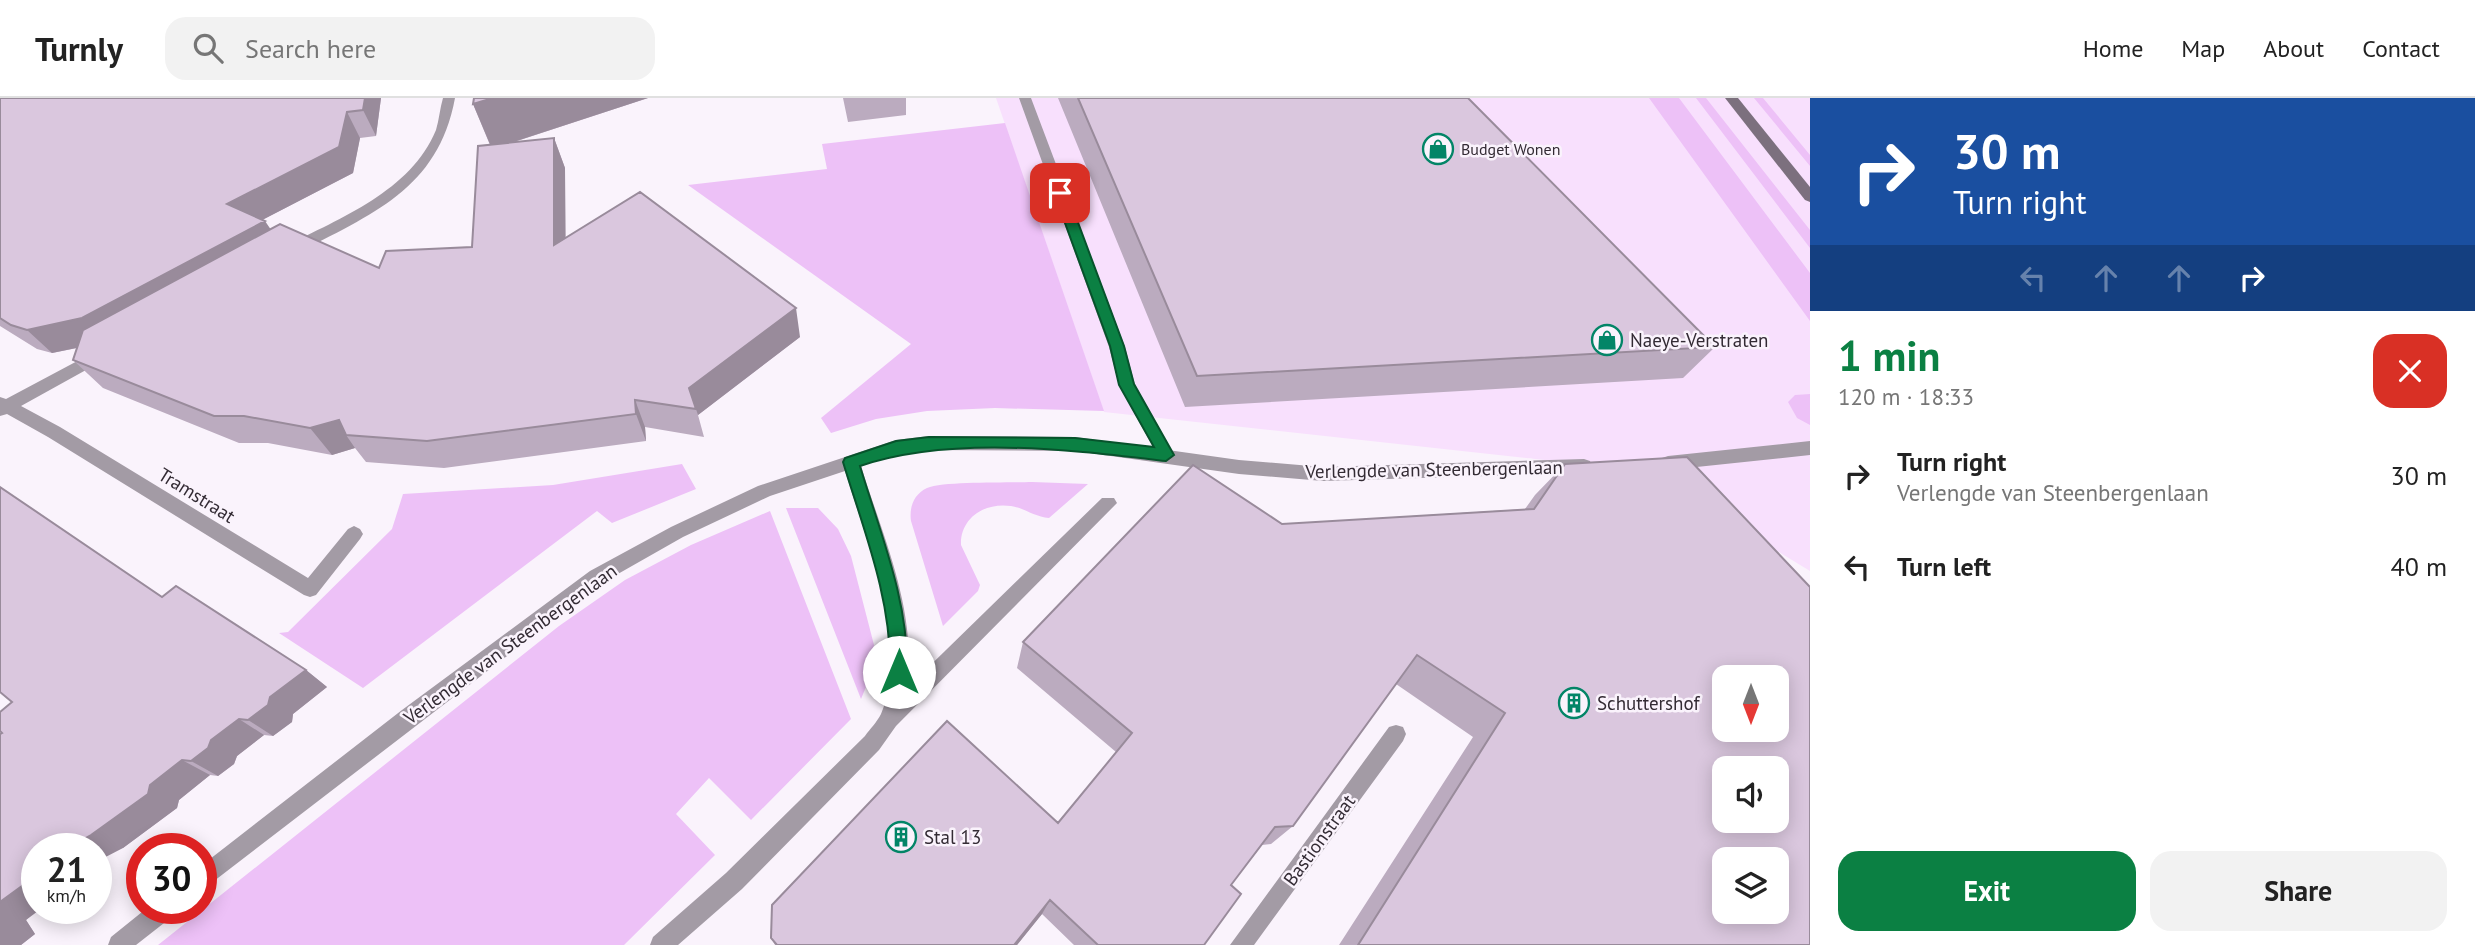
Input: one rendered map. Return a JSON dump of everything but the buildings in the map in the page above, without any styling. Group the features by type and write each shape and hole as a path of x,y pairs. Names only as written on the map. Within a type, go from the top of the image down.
{"main road":[{"path":"1731,98 1810,197"}],"street":[{"path":"274,259 384,199 429,160 447,123 449,98"},
{"path":"1025,98 1117,346 1127,385 1166,455"},
{"path":"2,407 115,347"},
{"name":"Tramstraat","path":"2,407 54,432 310,589 354,534"},
{"name":"Verlengde van Steenbergenlaan","path":"217,867 409,717 596,577 677,532 764,491 896,447 929,443 1075,444 1239,467 1324,474 1600,466"},
{"path":"1655,464 1810,448"},
{"path":"851,462 893,600 898,632 897,694 889,719"},
{"path":"667,943 734,881 872,743 889,719 1108,503"},
{"name":"Bastionstraat","path":"1241,945 1396,734"},
{"path":"119,945 146,924"}],"shaded area":[{"path":"996,98 1810,98 1810,571 1646,471 1104,412"},
{"path":"1649,98 1679,98 1810,273 1810,321"},
{"path":"1696,98 1706,98 1810,230 1810,248"},
{"path":"1754,98 1763,98 1810,155 1810,166"},
{"path":"1005,123 1104,411 995,408 927,411 876,419 831,433 821,418 911,344 688,185 827,169 822,144"},
{"path":"1810,394 1810,425 1797,418 1788,402 1795,395"},
{"path":"682,464 696,489 612,523 597,511 363,688 279,633 288,632 392,529 403,494 553,485"},
{"path":"1032,482 1088,484 1049,518 1001,505 983,509 976,514 965,527 961,545 980,585 978,591 943,626 911,521 916,497 927,488 935,486"},
{"path":"786,508 818,508 838,529 851,556 874,645 870,677 861,699"},
{"path":"770,511 851,719 751,820 709,778 676,814 715,855 624,945 158,945 184,924 217,924 217,898 559,626 625,580 691,545"}],"place":[{"name":"Budget Wonen","path":"1438,149"},
{"name":"Naeye-Verstraten","path":"1607,340"},
{"name":"Schuttershof","path":"1574,703"},
{"name":"Stal 13","path":"901,837"}],"route":[{"path":"899,672 899,643 893,600 851,462 896,447 929,443 1075,444 1166,455 1127,385 1117,346 1060,193"}]}
